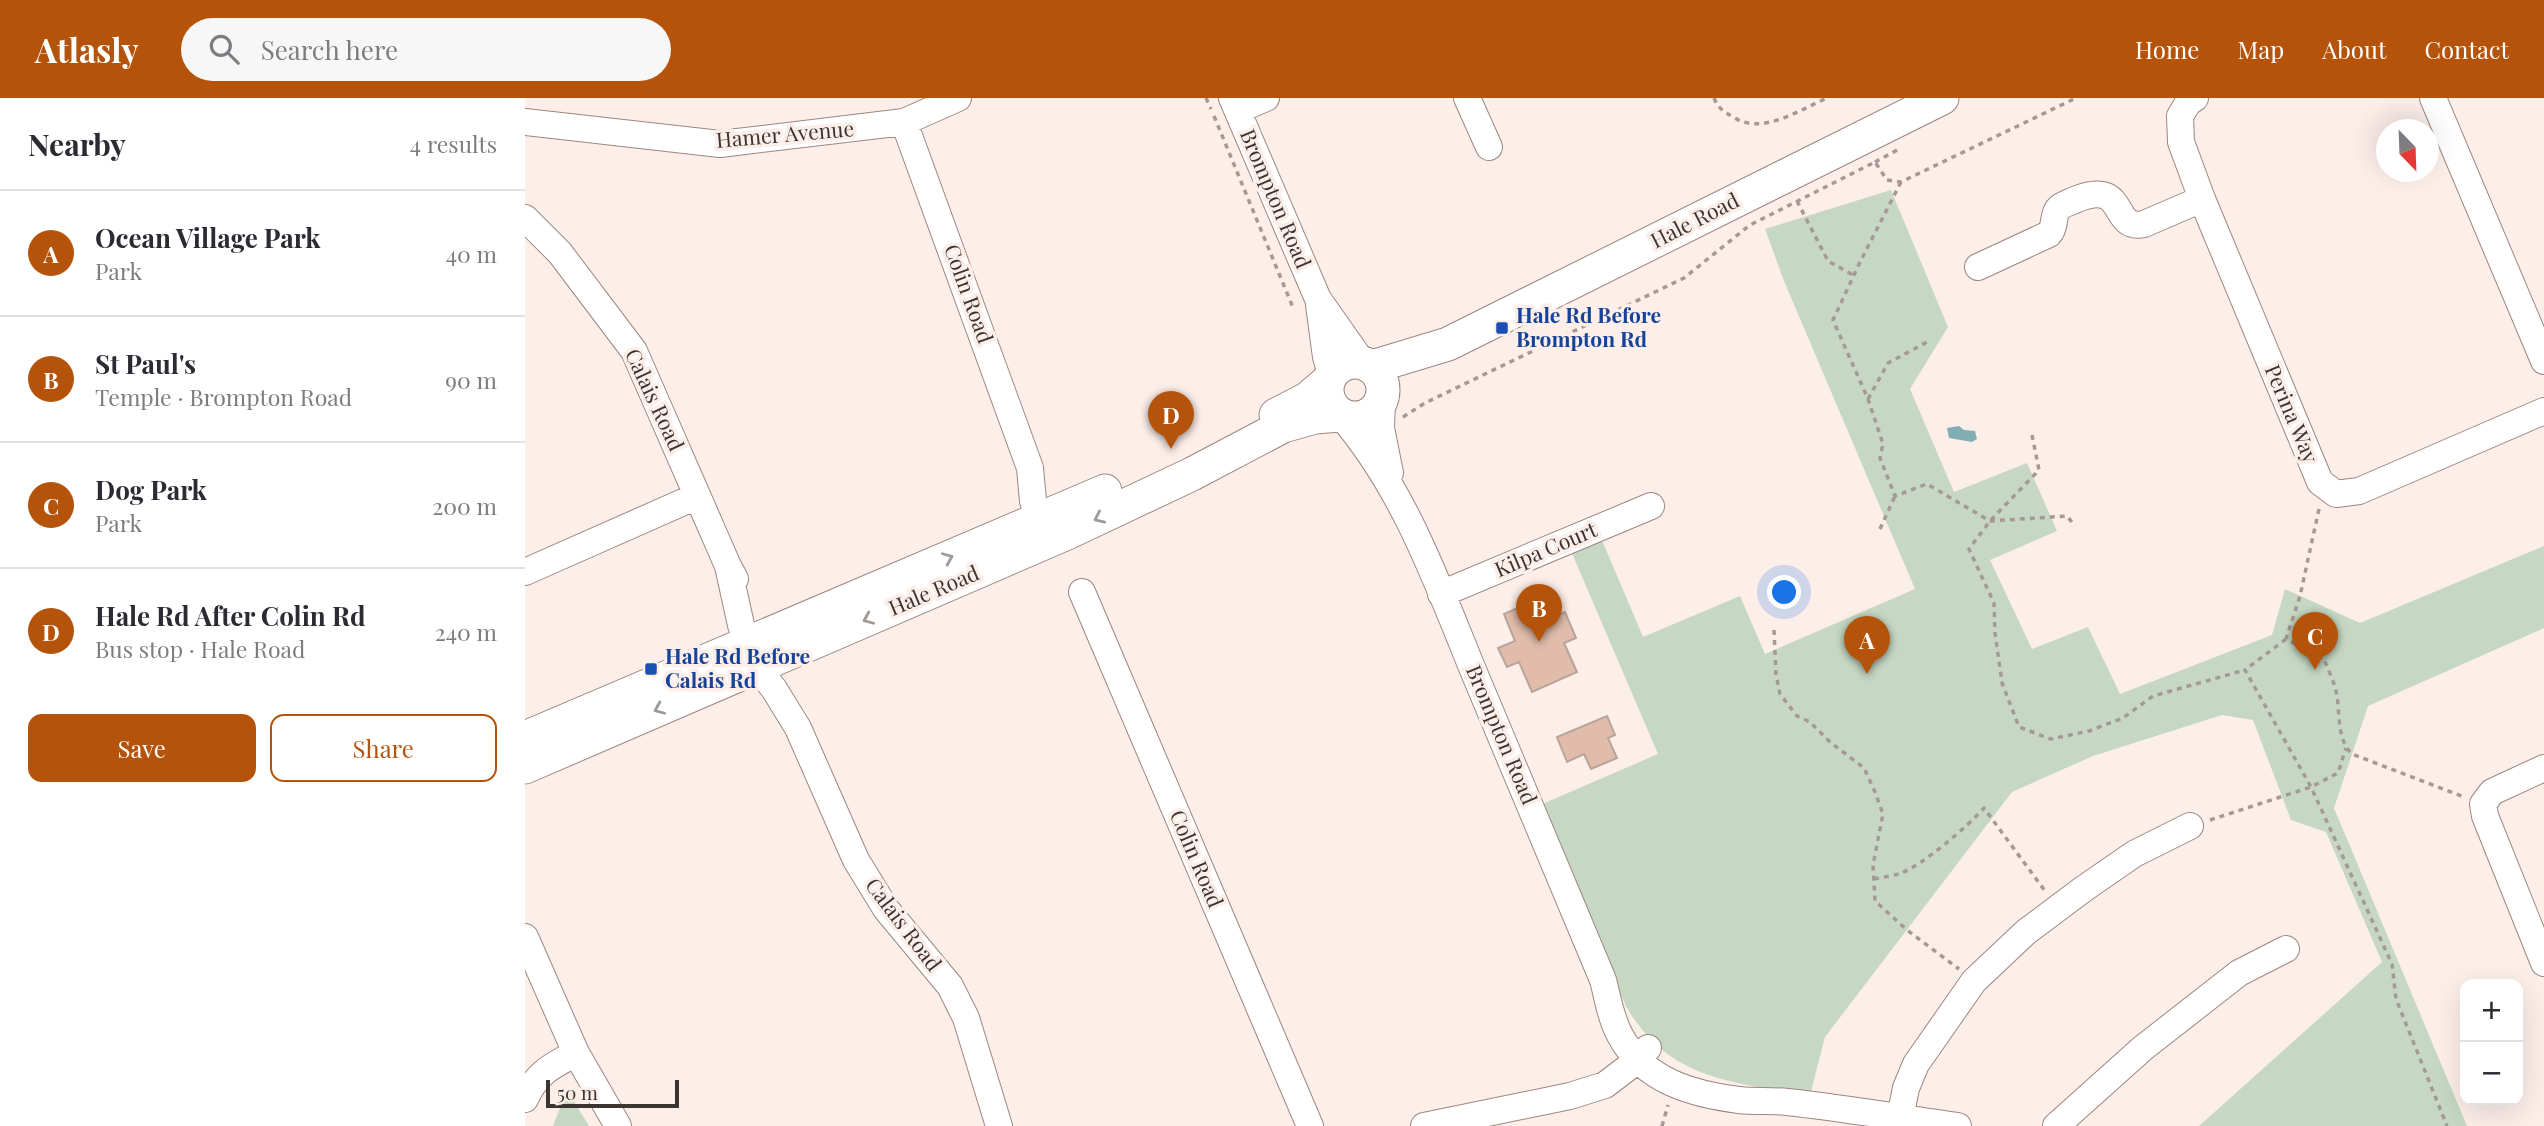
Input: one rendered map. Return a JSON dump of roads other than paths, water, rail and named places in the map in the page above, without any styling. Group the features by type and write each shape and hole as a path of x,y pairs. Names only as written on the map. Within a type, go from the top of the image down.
{"main road":[{"name":"Hale Road","path":"1368,365 1448,344 1942,98"},
{"name":"Hale Road","path":"1388,405 1448,344"},
{"path":"1351,362 1368,365 1380,376 1388,405 1361,418 1341,415 1328,401 1329,378 1340,365 1351,362"},
{"name":"Hale Road","path":"1053,526 1307,399 1329,378"},
{"name":"Hale Road","path":"525,766 763,650 1053,526 1192,474 1283,426 1315,416 1341,415"},
{"name":"Hale Road","path":"525,738 763,650"}],"street":[{"name":"Hamer Avenue","path":"525,122 720,144 904,122 957,98"},
{"path":"1235,104 1266,98"},
{"path":"1467,98 1489,147"},
{"path":"2433,98 2544,361"},
{"name":"Brompton Road","path":"1235,104 1318,299 1368,365"},
{"name":"Perina Way","path":"2188,107 2182,142 2202,199 2320,482 2336,494 2359,491 2544,411"},
{"name":"Colin Road","path":"904,122 1030,468 1033,501 1053,526"},
{"path":"1978,267 2049,234 2053,230 2060,206 2088,195 2103,194 2108,197 2126,220 2134,225 2144,224 2202,199"},
{"name":"Calais Road","path":"525,218 560,253 634,351 763,650 788,683 797,728 856,860 886,909 950,986 966,1018 999,1126"},
{"name":"Brompton Road","path":"1318,299 1329,378"},
{"name":"Brompton Road","path":"1388,405 1381,428 1395,491"},
{"name":"Brompton Road","path":"1341,415 1395,491 1603,981 1622,1007 1643,1053 1683,1071 1784,1101 1958,1126"},
{"path":"525,572 697,496"},
{"name":"Kilpa Court","path":"1441,594 1651,506"},
{"name":"Colin Road","path":"1082,592 1310,1126"},
{"path":"2544,768 2492,792 2483,804 2485,816 2544,963"},
{"path":"1900,1118 1906,1088 1916,1064 1974,981 2026,932 2058,908 2134,855 2190,826"},
{"path":"525,937 576,1053 618,1126"},
{"path":"2056,1126 2143,1048 2239,973 2286,949"},
{"path":"525,1099 532,1083 540,1075 576,1053"},
{"path":"1424,1126 1570,1096 1605,1085 1643,1053"}],"water":[{"path":"1959,426 1964,430 1975,431 1977,439 1972,442 1949,438 1947,428"}],"place":[{"name":"Hale Rd Before Brompton Rd","path":"1502,328"},
{"name":"Hale Rd After Colin Rd","path":"1171,449"},
{"name":"St Paul's","path":"1539,642"},
{"name":"Hale Rd Before Calais Rd","path":"651,669"},
{"name":"Dog Park","path":"2315,670"},
{"name":"Ocean Village Park","path":"1867,674"}]}
